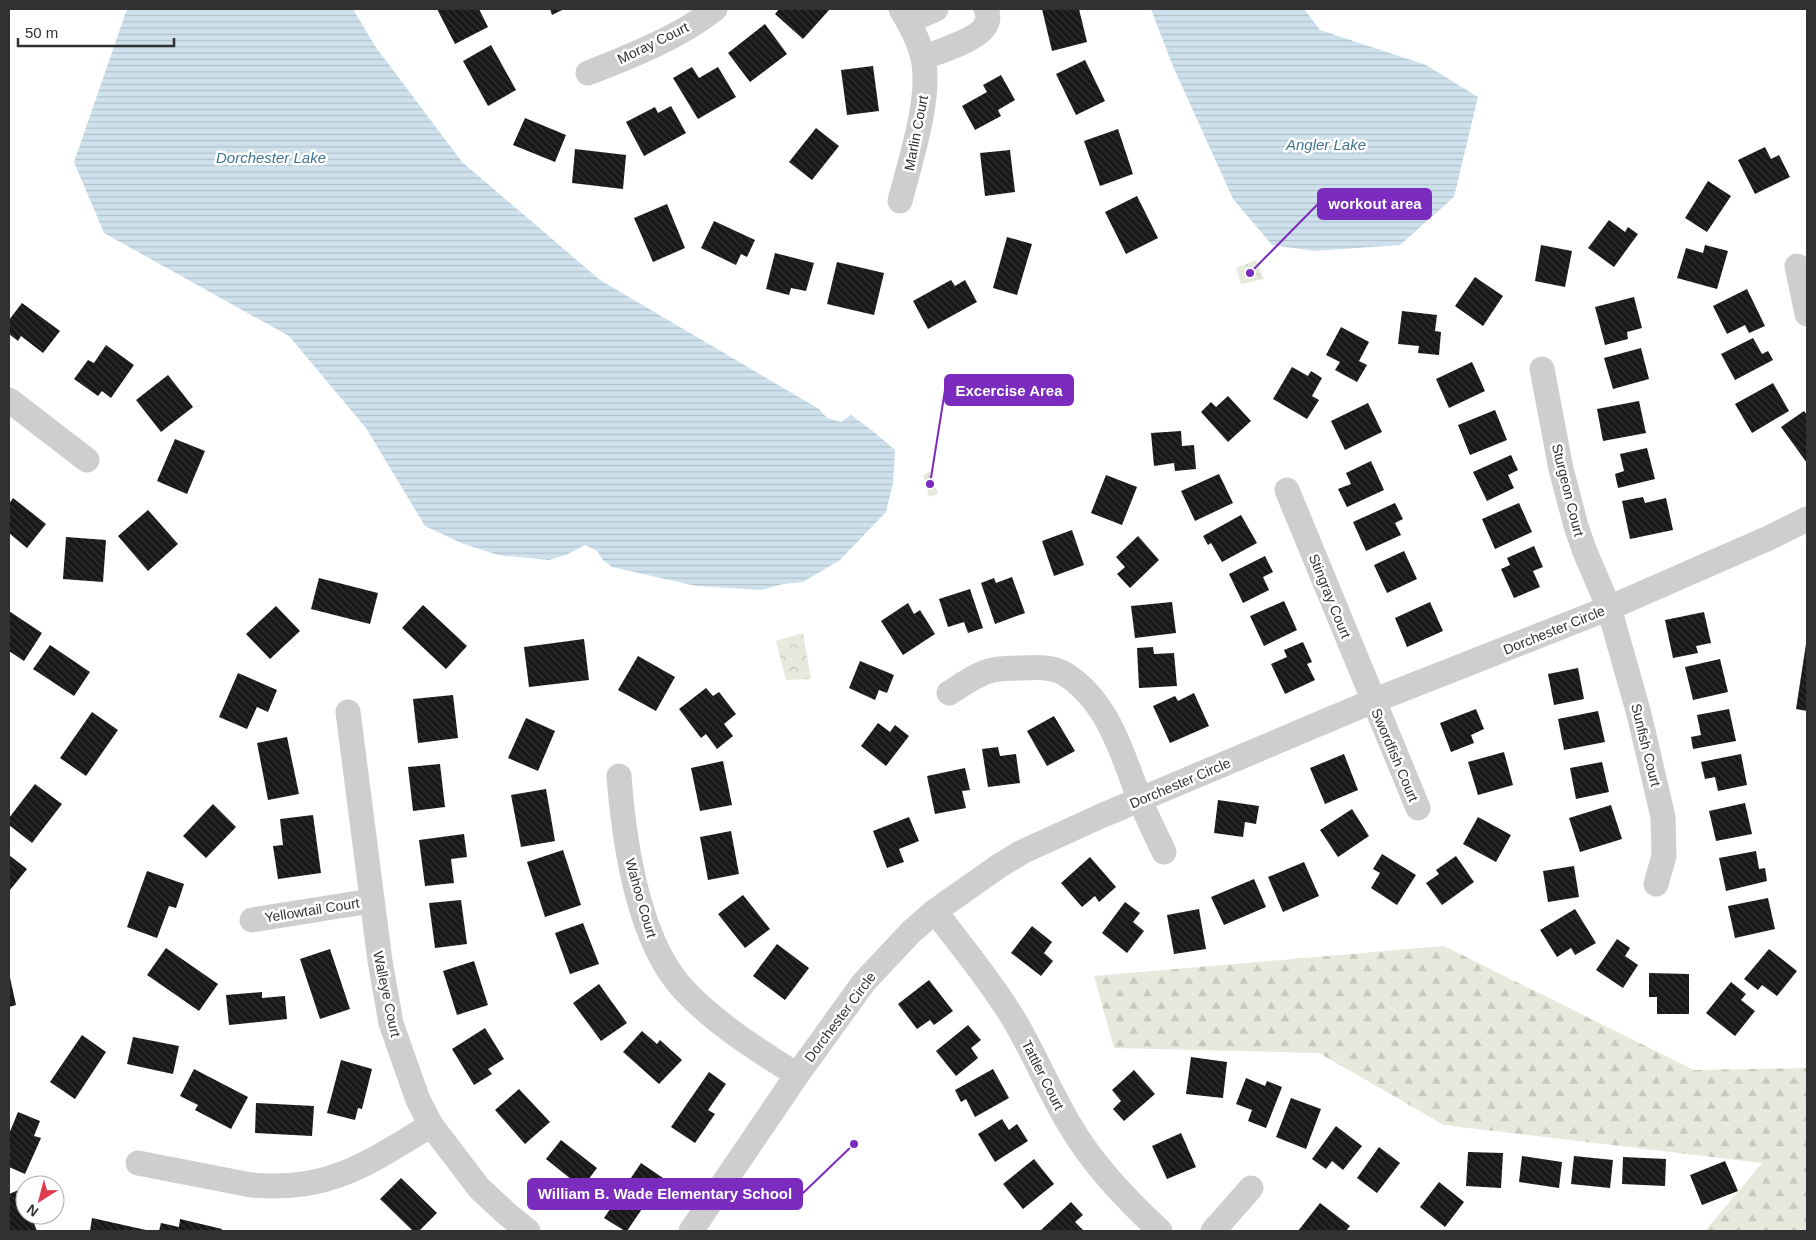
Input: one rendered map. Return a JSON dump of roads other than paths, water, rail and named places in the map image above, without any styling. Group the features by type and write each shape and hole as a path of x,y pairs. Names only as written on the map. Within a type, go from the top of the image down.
{"street":[{"name":"Moray Court","path":"588,73 648,48 684,29 715,9"},
{"path":"905,15 936,9"},
{"path":"923,58 973,37 986,26 988,16 986,9"},
{"name":"Marlin Court","path":"900,201 923,102 925,82 923,58 905,15"},
{"path":"1797,266 1807,314"},
{"name":"Sturgeon Court","path":"1542,369 1561,469 1576,526 1609,608"},
{"path":"9,400 87,460"},
{"name":"Stingray Court","path":"1287,490 1373,702"},
{"name":"Dorchester Circle","path":"691,1231 797,1075 864,982 911,932 934,911 974,882 1022,852 1101,816 1373,702 1609,608 1771,537 1807,519"},
{"name":"Sunfish Court","path":"1609,608 1639,714 1663,817 1664,856 1656,884"},
{"path":"949,693 978,676 993,670 1034,668 1050,669 1064,673 1080,686 1101,709 1114,731 1140,800 1164,852"},
{"name":"Swordfish Court","path":"1373,702 1418,808"},
{"name":"Walleye Court","path":"348,712 380,961 391,1023 409,1075 418,1100 431,1125 479,1188 528,1231"},
{"name":"Wahoo Court","path":"619,776 625,843 642,910 659,954 679,984 707,1011 732,1032 797,1075"},
{"name":"Yellowtail Court","path":"252,920 371,901"},
{"name":"Tattler Court","path":"934,911 984,975 1013,1018 1068,1123 1083,1146 1129,1202 1160,1231"},
{"path":"138,1163 221,1181 250,1185 269,1187 301,1185 337,1177 431,1125"},
{"path":"1213,1231 1251,1188"}],"water":[{"name":"Dorchester Lake","path":"127,9 353,9 375,46 462,162 600,280 819,409 827,418 841,422 851,415 895,450 893,483 886,512 840,560 803,582 783,584 761,590 696,586 612,567 603,560 597,551 585,545 566,555 549,560 498,555 461,543 425,526 366,428 289,336 104,233 74,162"},
{"name":"Angler Lake","path":"1151,9 1304,9 1320,30 1426,65 1478,97 1454,197 1400,245 1314,251 1272,245 1233,199 1172,64"}],"place":[{"name":"workout area","path":"1250,273"},
{"name":"Excercise Area","path":"930,484"},
{"name":"William B. Wade Elementary School","path":"854,1144"}]}
